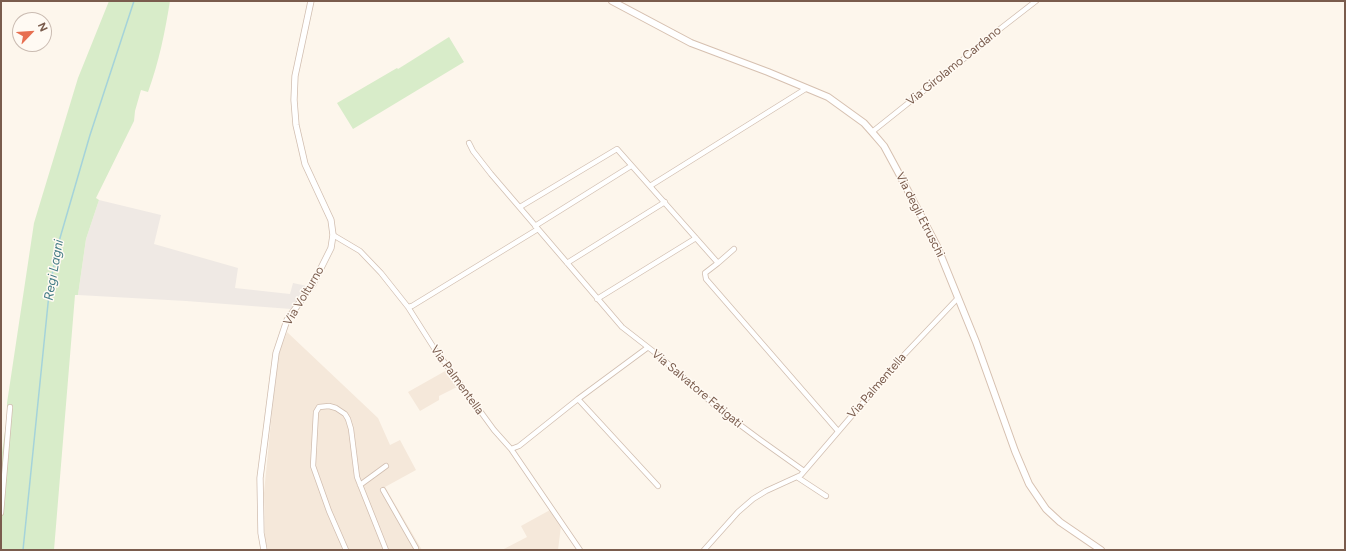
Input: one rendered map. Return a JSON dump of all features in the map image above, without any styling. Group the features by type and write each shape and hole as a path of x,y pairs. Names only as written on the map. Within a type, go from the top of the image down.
{"main road":[{"name":"Via degli Etruschi","path":"612,1 691,43 768,72 828,97 864,124 872,132 891,158 938,246 976,342 1015,451 1029,484 1046,509 1060,522 1101,550"}],"street":[{"name":"Via Volturno","path":"264,550 261,533 260,478 276,353 287,320 312,284 331,248 333,235 331,220 305,164 296,124 294,100 296,76 311,1"},
{"name":"Via Girolamo Cardano","path":"872,132 971,53 986,38 1036,1"},
{"path":"650,186 807,88"},
{"name":"Via Salvatore Fatigati","path":"469,143 476,155 536,228 622,327 647,348 658,355 720,410 804,471"},
{"path":"520,207 617,149 718,263"},
{"path":"408,307 412,306 536,228 632,166"},
{"path":"566,263 665,202"},
{"name":"Via Palmentella","path":"333,235 360,251 381,273 408,307 434,348 494,430 511,449 580,550"},
{"path":"597,299 696,238"},
{"path":"734,249 705,273 706,279 838,432"},
{"name":"Via Palmentella","path":"706,549 738,512 753,499 766,491 801,475 903,356 958,298"},
{"path":"511,449 519,446 578,399 647,348"},
{"path":"578,399 658,486"},
{"path":"346,550 329,511 313,466 316,412 319,407 329,406 336,408 345,414 348,419 351,429 357,477 386,550"},
{"path":"1,513 10,407"},
{"path":"360,485 386,466"},
{"path":"797,477 826,496"},
{"path":"383,490 415,549"}],"shaded area":[{"path":"99,200 161,215 154,244 238,268 235,288 290,294 293,283 307,286 291,309 78,295 86,239"},
{"path":"287,332 378,418 390,445 400,440 416,470 385,487 422,550 268,550 265,540 264,493 279,353"},
{"path":"447,370 459,386 439,396 439,400 420,411 408,392"},
{"path":"550,510 561,526 558,550 502,550 527,537 521,526"}],"green space":[{"path":"109,1 170,1 161,47 148,92 141,90 135,111 134,121 96,198 99,200 86,239 78,295 75,295 54,550 1,550 1,460 7,417 7,403 34,223 78,78"},
{"path":"449,37 464,62 353,129 337,103 397,68 398,69"}],"waterway":[{"name":"Regi Lagni","path":"23,550 50,284 60,238 90,135 134,1"}]}
